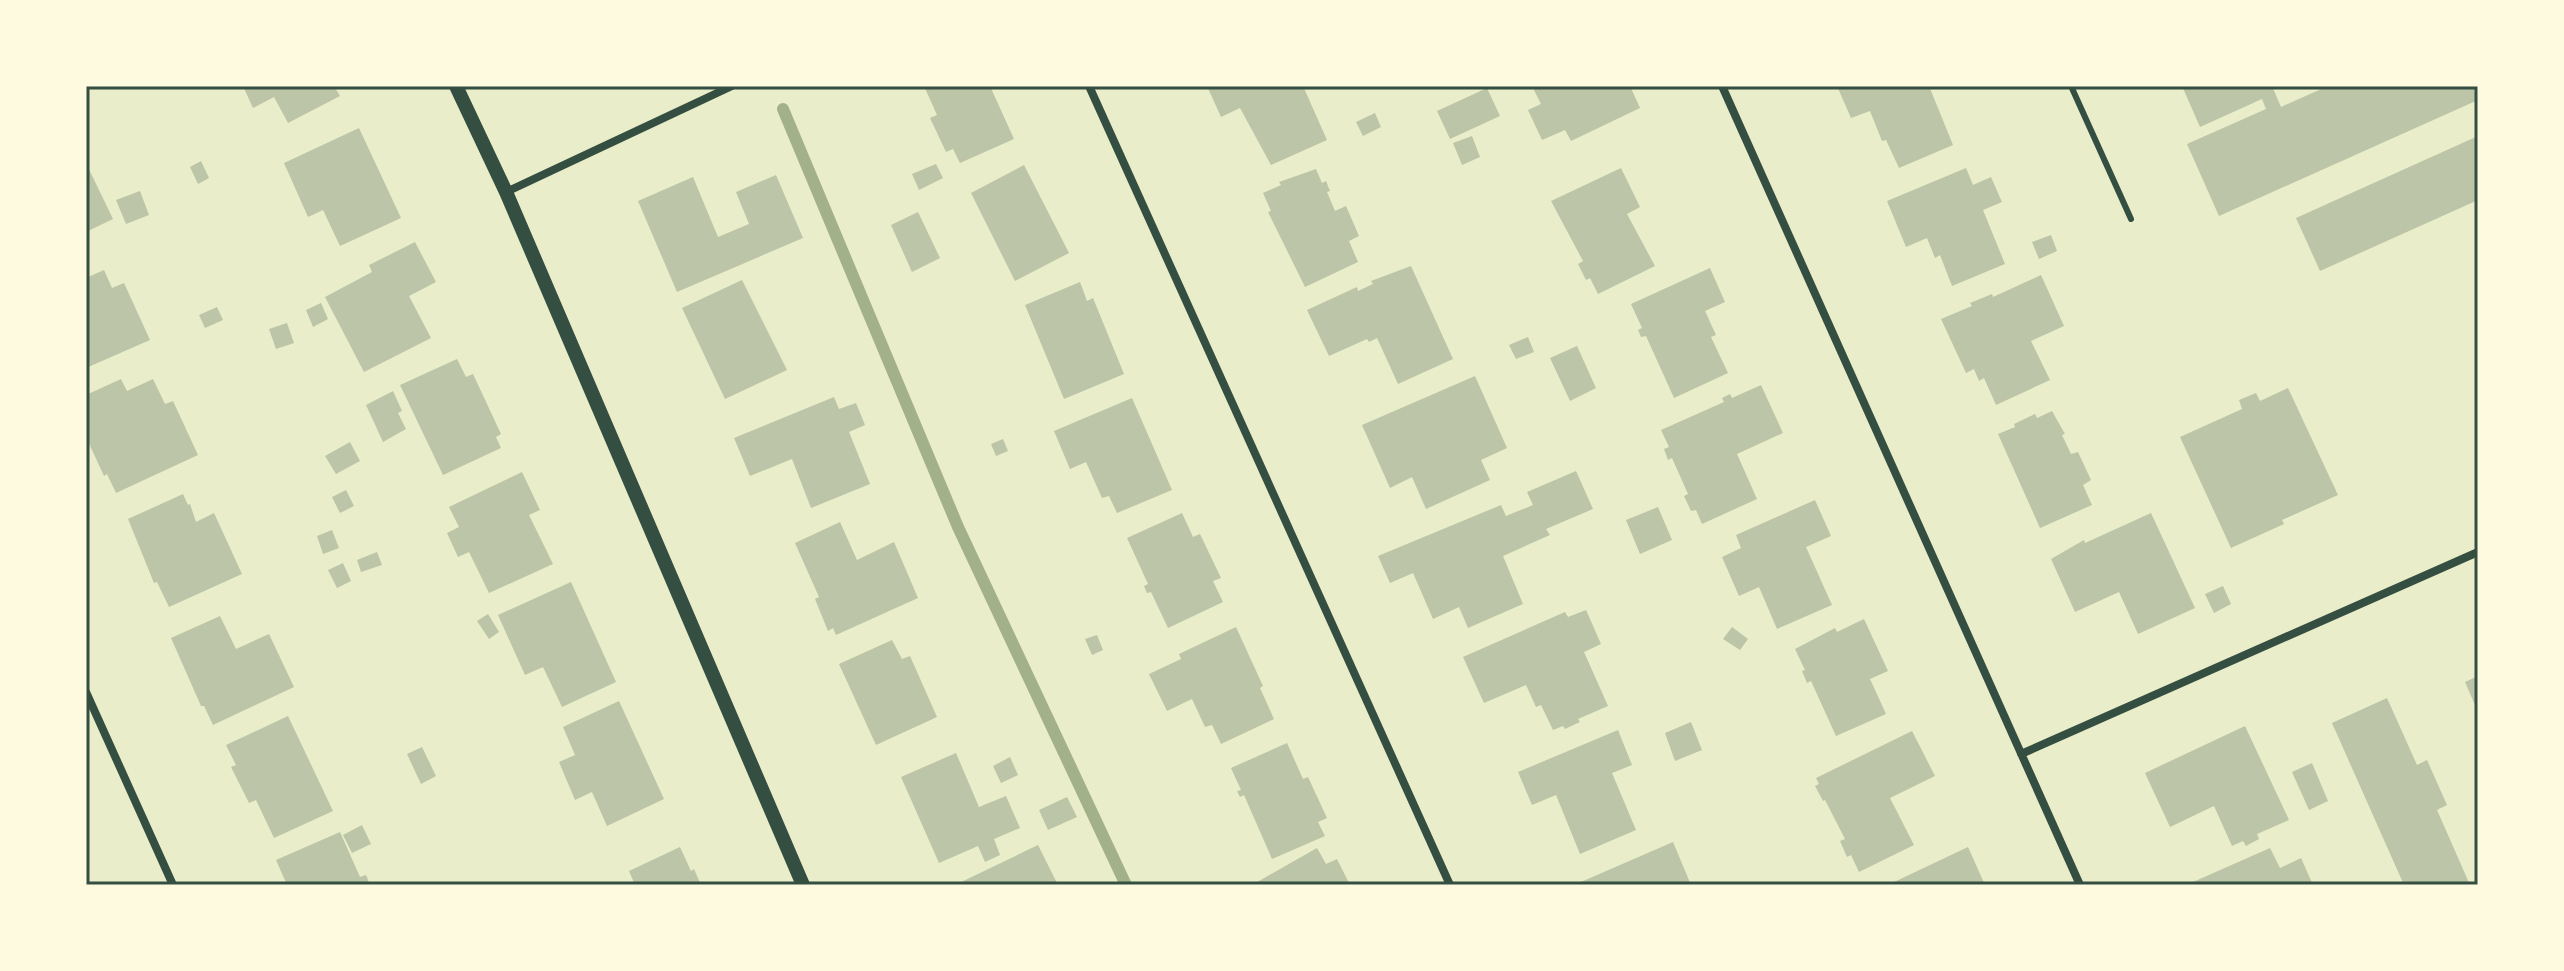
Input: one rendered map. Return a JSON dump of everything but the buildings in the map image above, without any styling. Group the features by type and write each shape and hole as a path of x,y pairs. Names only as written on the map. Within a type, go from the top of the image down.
{"street":[{"path":"456,86 506,192 803,885"},
{"path":"506,192 732,86"},
{"path":"1089,86 1450,885"},
{"path":"1722,86 2080,885"},
{"path":"2021,754 2478,552"},
{"path":"86,692 173,885"}],"lane":[{"path":"2071,86 2131,219"}],"waterway":[{"path":"783,109 958,527 1126,885"}]}
